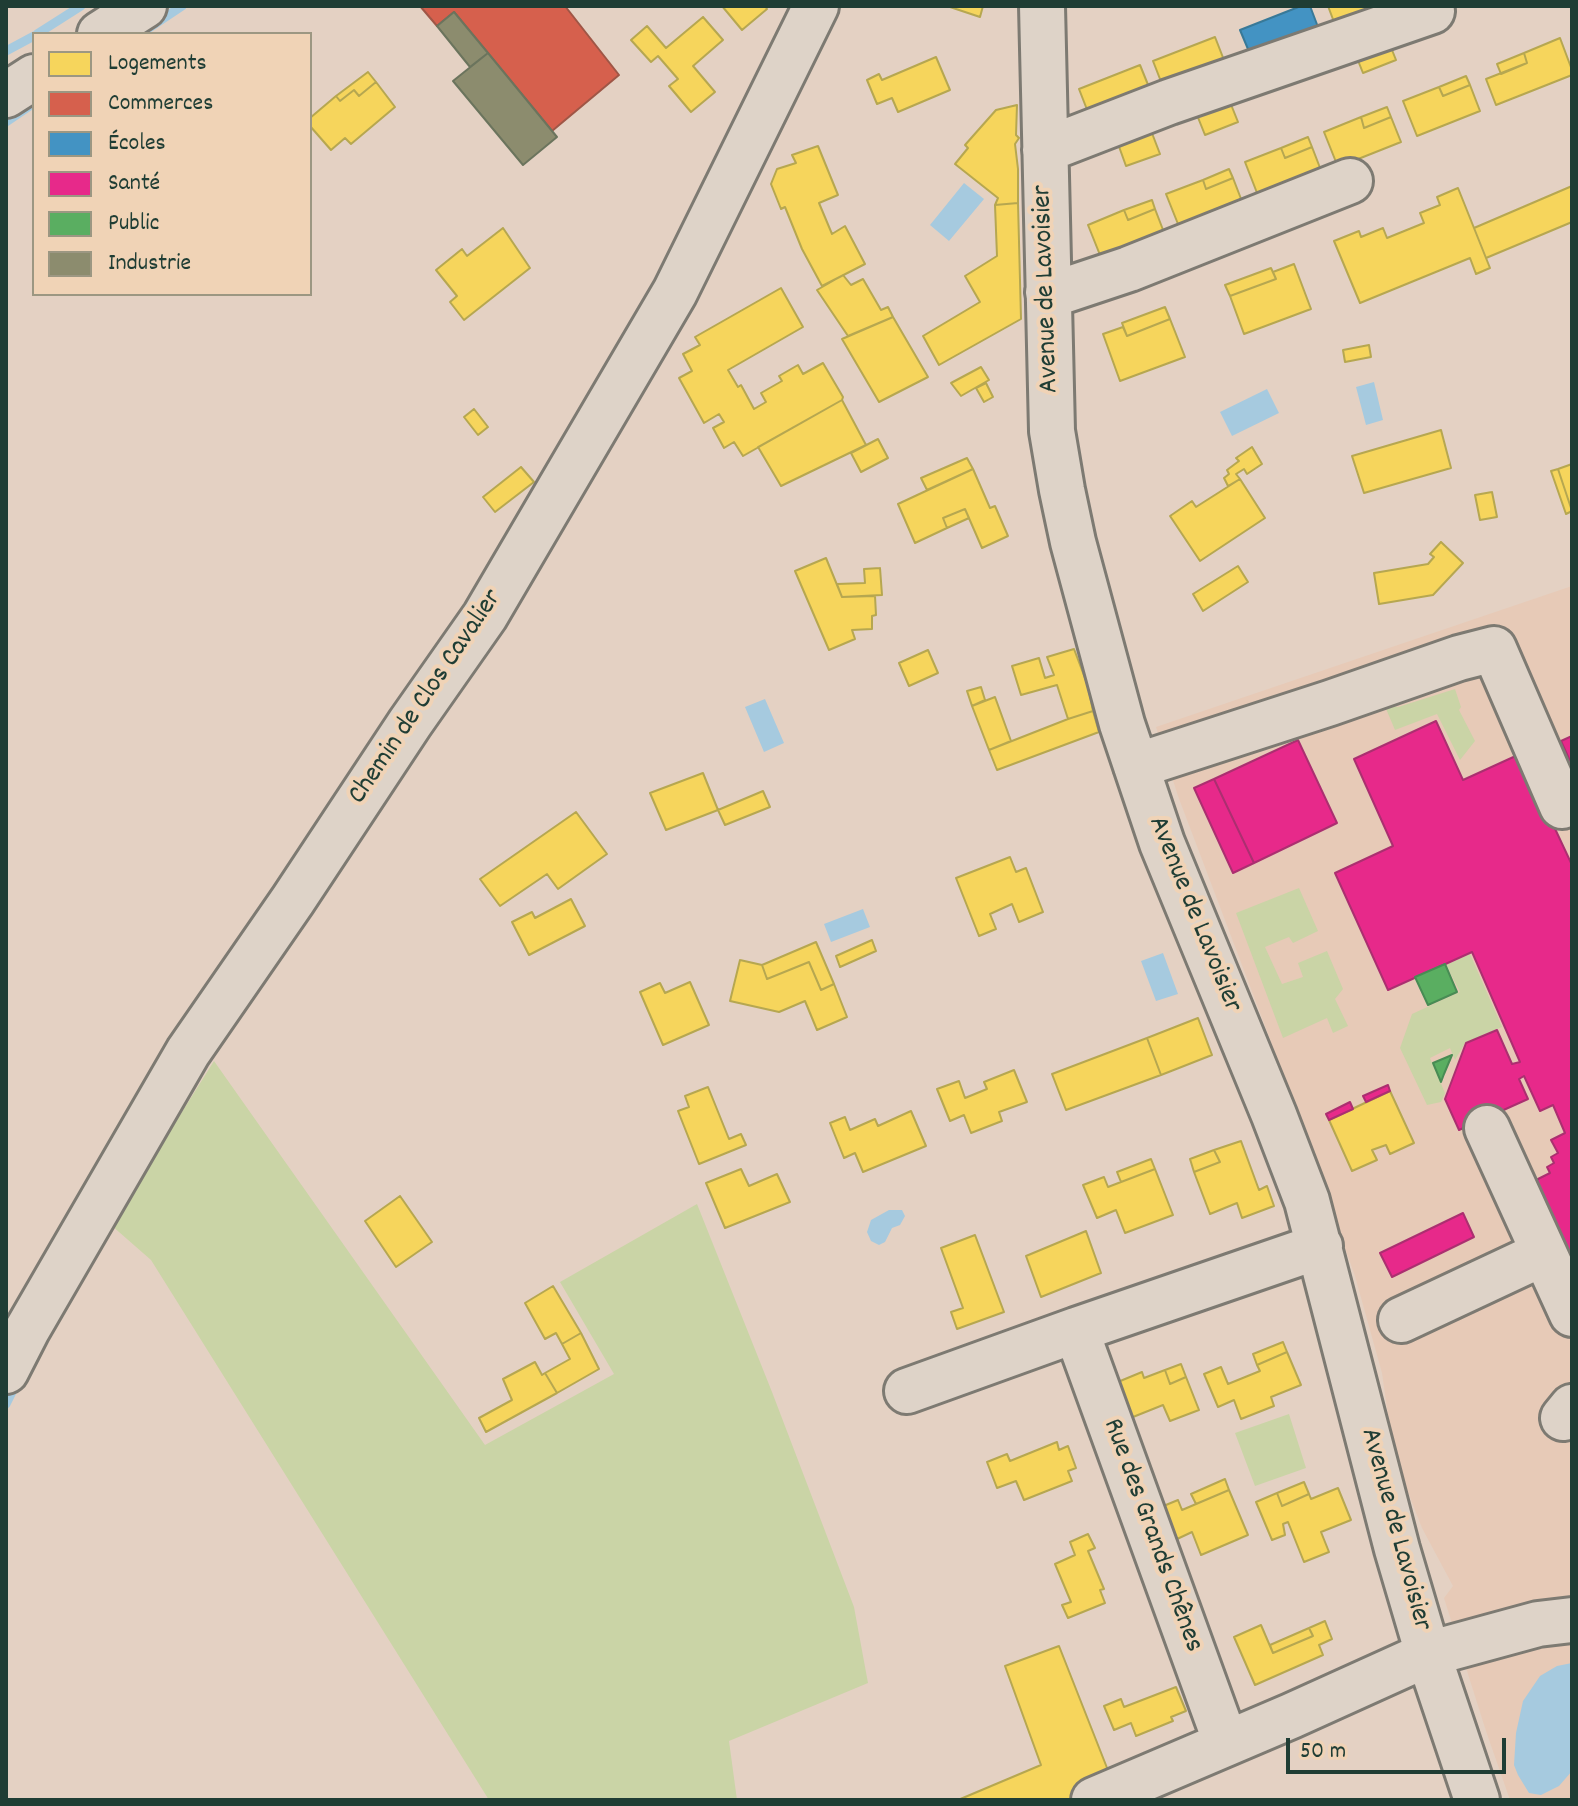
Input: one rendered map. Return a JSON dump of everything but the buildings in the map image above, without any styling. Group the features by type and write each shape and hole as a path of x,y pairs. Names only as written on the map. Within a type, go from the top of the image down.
{"street":[{"path":"103,32 144,6"},
{"name":"Chemin de Clos Cavalier","path":"6,1371 188,1052 485,616 675,292 816,6"},
{"name":"Avenue de Lavoisier","path":"1042,6 1052,431 1062,490 1101,650 1136,766 1182,895 1307,1201 1397,1549 1477,1800"},
{"path":"1045,150 1169,102 1432,11 1429,6"},
{"path":"6,95 32,78"},
{"path":"1048,292 1063,291 1129,269 1350,181"},
{"path":"1136,766 1494,649 1562,806"},
{"path":"1487,1128 1572,1314"},
{"path":"907,1391 1320,1246"},
{"path":"1401,1320 1544,1253"},
{"name":"Rue des Grands Chênes","path":"1076,1330 1226,1743"},
{"path":"1094,1800 1428,1654 1538,1624 1572,1620"}],"shaded area":[{"path":"1572,586 1572,1800 1510,1800 1444,1598 1453,1586 1422,1528 1394,1456 1382,1373 1355,1276 1178,796 1156,727"}],"green space":[{"path":"1455,689 1461,707 1459,710 1475,741 1460,760 1437,714 1395,730 1384,704 1398,707"},
{"path":"1299,888 1318,931 1293,943 1289,937 1265,947 1282,984 1303,977 1298,963 1327,951 1343,989 1335,999 1348,1026 1333,1033 1327,1018 1283,1038 1236,913"},
{"path":"1470,954 1502,1027 1465,1043 1455,1060 1450,1048 1430,1058 1445,1093 1441,1102 1427,1105 1400,1048 1412,1014 1460,992 1446,965"},
{"path":"214,1061 485,1445 614,1374 560,1282 697,1204 854,1607 868,1683 729,1741 737,1800 489,1800 151,1260 111,1225"},
{"path":"1289,1414 1306,1468 1255,1486 1235,1433"}],"water":[{"path":"964,183 984,199 949,241 930,225"},
{"path":"1374,382 1383,420 1366,425 1356,387"},
{"path":"1267,389 1279,413 1232,436 1220,412"},
{"path":"765,699 784,743 764,752 745,707"},
{"path":"863,909 870,927 831,942 824,924"},
{"path":"1163,953 1178,994 1156,1001 1141,961"},
{"path":"889,1210 902,1210 905,1216 900,1225 892,1228 885,1242 879,1245 871,1241 867,1232 871,1220"},
{"path":"1572,1663 1572,1771 1559,1786 1541,1795 1529,1793 1514,1765 1516,1733 1523,1701 1540,1676 1557,1666"}],"waterway":[{"path":"40,32 81,6"},
{"path":"149,28 182,6"},
{"path":"6,51 32,37"},
{"path":"6,122 32,104"},
{"path":"6,1404 17,1382"}]}
